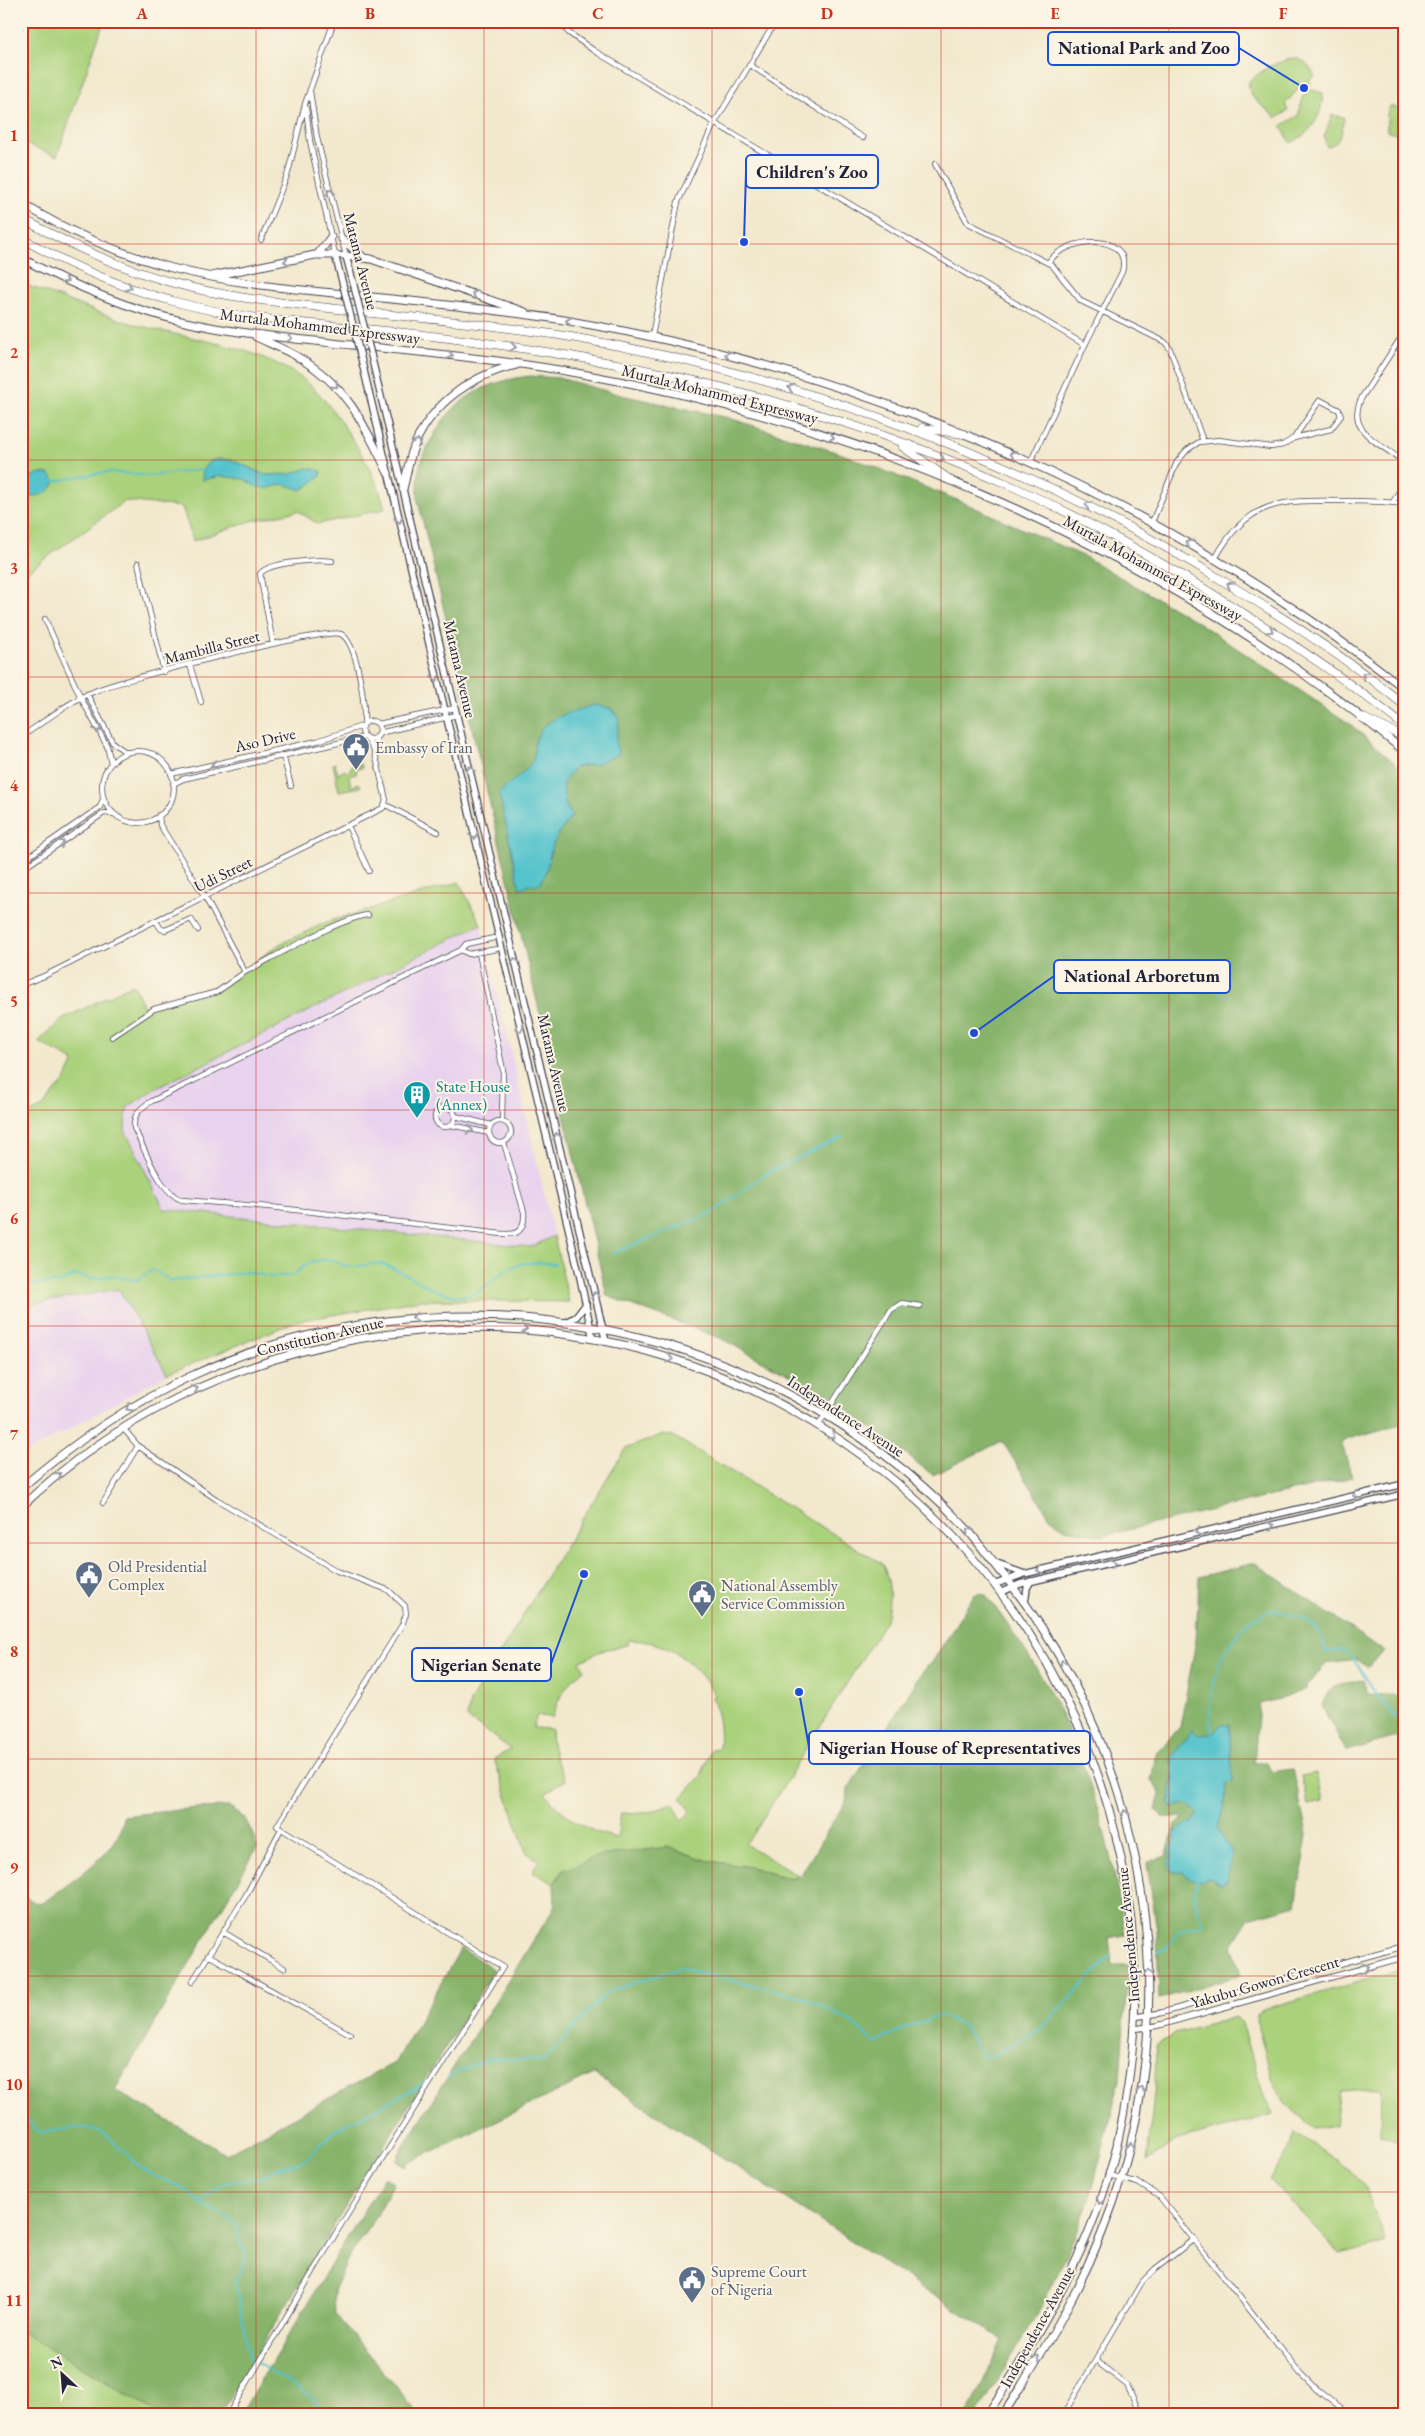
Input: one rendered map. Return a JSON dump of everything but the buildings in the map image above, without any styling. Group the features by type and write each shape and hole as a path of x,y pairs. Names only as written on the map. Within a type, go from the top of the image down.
{"highway":[{"name":"Murtala Mohammed Expressway","path":"21,218 106,260 192,288 277,302 572,338 725,370 815,395 904,425 1037,480 1150,536 1278,614 1341,657 1404,705"},
{"name":"Murtala Mohammed Expressway","path":"21,238 68,262 106,278 180,304 254,317 394,332 568,355 689,380 760,398 893,440 1016,488 1146,554 1226,602 1332,670 1404,726"},
{"path":"904,425 951,434 964,434"},
{"path":"893,440 950,480"},
{"path":"1361,717 1404,737"}],"main road":[{"name":"Murtala Mohammed Expressway","path":"21,203 76,232 171,268 268,286 537,317 652,336 813,379 872,398 1031,461 1152,522 1215,559 1327,631 1404,688"},
{"path":"317,255 331,237"},
{"path":"342,239 364,258"},
{"path":"210,276 317,255 364,258 537,317"},
{"name":"Matama Avenue","path":"335,255 586,1304 592,1339"},
{"name":"Matama Avenue","path":"346,256 606,1342"},
{"name":"Murtala Mohammed Expressway","path":"21,258 90,291 150,312 217,329 439,354 583,374 744,410 817,432 950,480 1062,532 1152,579 1264,648 1361,717 1404,751"},
{"path":"249,333 301,358 338,387 352,403 388,473"},
{"path":"403,489 414,445 424,425 441,406 476,379 498,370 519,365"},
{"path":"406,547 416,545"},
{"path":"515,1007 526,1004"},
{"path":"563,1323 576,1317 586,1304"},
{"name":"Constitution Avenue","path":"21,1488 98,1428 153,1395 222,1363 279,1344 365,1324 443,1315 477,1314 603,1328"},
{"name":"Constitution Avenue","path":"21,1507 84,1454 162,1405 228,1374 284,1356 337,1343 408,1331 478,1327 534,1330 606,1342"},
{"name":"Independence Avenue","path":"603,1328 661,1342 705,1356 775,1386 824,1415 910,1476 960,1522 1014,1586 1046,1634 1078,1691 1106,1753 1124,1808 1136,1856 1142,1897 1149,2014 1146,2057 1136,2123 1122,2179 1095,2249 1071,2301 1003,2415"},
{"name":"Independence Avenue","path":"606,1342 699,1368 768,1398 818,1426 875,1466 916,1500 964,1545 1002,1592 1050,1666 1079,1726 1102,1786 1121,1858 1134,1954 1134,2017 1122,2120 1109,2175 1094,2219 1064,2285 1036,2336 987,2415"},
{"path":"996,1584 1008,1578 1024,1574 1404,1484"},
{"path":"1002,1592 1031,1581 1404,1494"},
{"path":"993,1562 1012,1571 1024,1574"},
{"path":"1025,1602 1026,1588 1031,1581"}],"street":[{"path":"261,240 288,173 305,104 334,21"},
{"path":"559,21 569,33 593,50 1085,345"},
{"path":"652,336 678,202 714,124 776,21"},
{"path":"750,65 863,138"},
{"name":"Matama Avenue","path":"310,90 317,138 346,256"},
{"name":"Matama Avenue","path":"305,104 310,141 335,255"},
{"path":"935,164 968,223 1048,263 1058,270 1078,298 1100,311 1162,339 1168,346 1203,441"},
{"path":"1031,461 1100,311 1124,265 1121,255 1101,242 1085,242 1060,250 1053,255 1048,263"},
{"path":"1404,333 1356,407 1355,416 1363,433 1404,462"},
{"path":"1152,522 1177,462 1187,450 1203,441 1218,440 1271,447 1283,445 1294,438 1331,430 1341,416 1339,410 1320,400 1294,438"},
{"path":"1393,502 1404,482"},
{"path":"1215,559 1235,528 1260,510 1275,504 1293,501 1393,502 1404,504"},
{"path":"273,644 260,574 267,568 315,559 332,561"},
{"path":"138,563 164,672"},
{"path":"45,619 81,698 107,746 111,763"},
{"name":"Mambilla Street","path":"21,737 87,694 109,685 273,644 323,634 338,633 344,635 351,645 365,710"},
{"path":"190,665 200,702"},
{"path":"87,694 113,743 126,753"},
{"path":"365,710 373,721 378,724 456,712"},
{"path":"365,710 361,732 375,753"},
{"path":"438,832 386,804 375,753 376,738 380,733 445,714"},
{"path":"363,725 373,721"},
{"path":"378,724 380,733"},
{"name":"Aso Drive","path":"171,774 317,741 363,725"},
{"path":"366,738 376,738"},
{"name":"Aso Drive","path":"174,784 183,779 283,755 366,738"},
{"path":"21,862 100,808 104,797 104,776 111,763 126,753 137,751 151,754 163,762 171,774 174,784 170,802 159,815 149,821 134,822 114,814 104,813 21,870"},
{"path":"283,755 291,786"},
{"path":"104,797 114,814"},
{"name":"Udi Street","path":"21,985 44,976 348,826 383,808 386,804"},
{"path":"159,815 160,824 204,897 245,972"},
{"path":"348,826 369,871"},
{"path":"112,1037 154,1009 217,992 245,972 330,929 357,917 368,915"},
{"path":"156,921 161,929 165,930 191,919 198,930"},
{"path":"494,938 466,944 461,950 152,1101 136,1113 134,1128 164,1188 173,1197 182,1200 270,1207 485,1232 516,1233 521,1230 525,1222 524,1212 504,1142"},
{"path":"461,950 469,954 497,949"},
{"path":"478,953 503,1070 502,1121"},
{"path":"455,1116 451,1125 445,1128 439,1126 435,1120 435,1114 440,1108 446,1107 452,1110 455,1116 491,1125 502,1121"},
{"path":"491,1125 489,1134 494,1142 504,1142 510,1138 511,1131 508,1125 502,1121"},
{"path":"451,1125 489,1134"},
{"path":"818,1426 891,1310 902,1303 920,1306"},
{"path":"123,1428 138,1446 216,1499 317,1561 353,1578 373,1583 388,1590 405,1606 406,1614 402,1625 277,1826 503,1967 354,2205 228,2415"},
{"path":"103,1503 138,1446"},
{"path":"192,1982 223,1932 281,1829"},
{"path":"223,1932 284,1968"},
{"name":"Yakubu Gowon Crescent","path":"1134,2017 1170,2010 1404,1946"},
{"path":"208,1955 350,2034"},
{"name":"Yakubu Gowon Crescent","path":"1133,2029 1148,2027 1404,1957"},
{"path":"1109,2175 1138,2183 1154,2192 1194,2239 1300,2373 1349,2415"},
{"path":"1063,2415 1142,2282 1155,2269 1194,2239"},
{"path":"1096,2361 1126,2385 1141,2415"}],"shaded area":[{"path":"481,924 554,1236 531,1247 164,1209 125,1130 127,1108 151,1091"},
{"path":"119,1289 167,1374 27,1453 21,1459 21,1306"}],"green space":[{"path":"21,21 104,21 57,156 21,142"},
{"path":"1291,58 1299,59 1305,63 1315,76 1309,80 1311,83 1299,88 1285,104 1288,111 1276,118 1254,98 1249,88 1249,81 1268,67"},
{"path":"1303,88 1323,93 1321,109 1310,129 1291,143 1281,126 1298,116 1305,92"},
{"path":"1390,106 1399,109 1404,115 1404,133 1396,134 1387,131 1387,114"},
{"path":"1332,115 1344,117 1343,127 1336,142 1327,147 1324,137"},
{"path":"21,283 83,307 144,327 238,349 282,366 303,379 316,390 340,420 355,443 375,479 385,509 318,524 298,511 251,521 193,541 182,507 125,501 21,576"},
{"path":"530,376 559,378 621,395 729,418 845,455 962,502 1085,557 1196,621 1350,724 1404,771 1404,1423 1341,1441 1352,1477 1102,1536 1065,1529 1049,1516 1002,1441 933,1475 830,1397 720,1338 607,1296 418,501 418,478 423,456 448,414 471,395 484,388"},
{"path":"335,763 338,774 345,770 348,773 351,767 361,764 362,768 357,768 356,774 349,776 351,787 359,783 361,787 339,791 333,764"},
{"path":"459,882 481,924 151,1091 127,1108 125,1130 164,1209 531,1247 554,1236 569,1302 421,1300 297,1321 167,1374 119,1289 21,1306 21,1118 43,1107 65,1080 74,1061 38,1042 63,1019 133,984 145,1009 160,1001 222,985 280,944 327,922"},
{"path":"661,1435 673,1436 881,1563 885,1569 889,1590 886,1620 753,1835 745,1844 800,1876 791,1879 750,1867 709,1861 668,1847 638,1852 562,1871 554,1884 532,1871 539,1861 526,1852 494,1759 511,1749 467,1718 470,1702 625,1449","holes":["628,1640 655,1644 679,1655 699,1672 707,1683 715,1695 712,1697 720,1735 719,1748 711,1749 701,1776 681,1798 691,1811 682,1820 673,1803 647,1812 635,1814 621,1813 617,1838 595,1832 577,1822 560,1810 545,1793 566,1780 559,1768 555,1755 551,1729 533,1728 537,1715 552,1718 557,1703 564,1691 584,1669 580,1662 602,1650 627,1645"]},
{"path":"1255,1563 1384,1652 1367,1667 1358,1660 1325,1664 1305,1690 1259,1704 1254,1763 1267,1763 1271,1772 1293,1769 1307,1835 1296,1905 1249,1918 1232,1945 1241,1975 1159,1999 1157,1930 1147,1863 1166,1856 1175,1825 1185,1817 1163,1817 1156,1810 1160,1793 1151,1780 1156,1754 1180,1727 1196,1641 1199,1577"},
{"path":"980,1593 986,1595 1028,1656 1056,1704 1075,1746 1102,1826 1121,1908 1125,1935 1109,1938 1112,1965 1128,1965 1120,2080 1092,2191 1074,2241 1041,2307 977,2415 968,2415 1003,2340 594,2074 408,2163 405,2167 397,2161 399,2154 552,1911 555,1904 554,1884 562,1871 598,1856 668,1847 709,1861 750,1867 791,1879 800,1876 847,1799 848,1789 925,1668 931,1664 974,1595"},
{"path":"1364,1680 1368,1694 1404,1696 1404,1735 1346,1751 1322,1706 1333,1687 1343,1683"},
{"path":"1316,1773 1322,1802 1308,1805 1301,1776"},
{"path":"229,1807 244,1819 251,1830 257,1848 115,2090 226,2154 396,2062 461,1948 494,1970 336,2222 220,2415 161,2415 21,2331 21,1894 38,1904 44,1902 80,1875 105,1853 114,1841 121,1829 123,1816 196,1808"},
{"path":"1404,1969 1404,2144 1380,2135 1381,2088 1340,2091 1335,2125 1314,2128 1284,2103 1273,2081 1256,2021 1257,2014 1264,2009"},
{"path":"1236,2017 1242,2023 1263,2094 1274,2114 1175,2141 1147,2161 1155,2085 1156,2045 1175,2034"},
{"path":"1294,2132 1350,2170 1365,2187 1386,2242 1340,2254 1270,2180 1292,2142"},
{"path":"384,2177 394,2183 377,2215 348,2258 334,2291 335,2314 420,2415 240,2415"},
{"path":"21,2331 161,2415 21,2415"}],"water":[{"path":"220,459 232,460 266,475 291,474 308,468 321,471 321,476 302,490 283,484 266,489 255,486 244,479 221,476 202,480 204,467 209,462"},
{"path":"40,473 49,474 56,481 53,486 45,493 21,496 21,477 31,477"},
{"path":"594,705 611,708 619,719 616,743 619,754 596,764 575,767 563,783 565,803 572,816 562,828 555,841 546,871 539,885 530,884 520,889 499,794 527,769 532,762 538,734 544,727 567,713"},
{"path":"1221,1724 1229,1724 1233,1782 1226,1783 1225,1806 1217,1829 1232,1852 1227,1881 1221,1884 1210,1877 1201,1881 1189,1878 1183,1871 1174,1872 1169,1867 1171,1847 1175,1841 1175,1832 1189,1823 1193,1823 1198,1813 1186,1804 1171,1807 1173,1777 1171,1758 1193,1729 1197,1735 1213,1734"}],"waterway":[{"path":"56,481 111,472 148,476 202,470"},
{"path":"613,1253 712,1213 765,1174 842,1137"},
{"path":"21,1286 60,1282 76,1275 90,1279 111,1276 137,1280 153,1270 171,1281 249,1272 270,1277 294,1275 307,1264 328,1260 349,1267 382,1264 438,1291 458,1296 467,1296 482,1289 509,1268 517,1265 531,1263 555,1264"},
{"path":"1213,1736 1210,1721 1210,1703 1214,1680 1223,1654 1246,1623 1271,1610 1300,1616 1319,1631 1327,1653 1342,1650 1356,1663 1377,1695 1404,1727"},
{"path":"1158,1952 1166,1949 1180,1931 1203,1925 1194,1897 1198,1876"},
{"path":"447,2077 489,2058 543,2061 607,1992 680,1968 803,1997 850,2021 874,2043 905,2028 941,2015 964,2026 983,2057 995,2054 1039,2030 1111,1955"},
{"path":"200,2202 224,2183 261,2178 277,2168 305,2161 335,2130 423,2084"},
{"path":"21,2110 31,2125 40,2132 81,2127 106,2135 121,2150 127,2153 138,2167 184,2189 201,2204 232,2221 237,2226 239,2241 246,2254 245,2261 235,2281 250,2359 299,2388 331,2415"}],"place":[{"name":"National Park and Zoo","path":"1304,88"},
{"name":"Children's Zoo","path":"744,242"},
{"name":"Embassy of Iran","path":"356,771"},
{"name":"National Arboretum","path":"974,1033"},
{"name":"State House (Annex)","path":"417,1119"},
{"name":"Nigerian Senate","path":"584,1574"},
{"name":"Old Presidential Complex","path":"89,1599"},
{"name":"National Assembly Service Commission","path":"702,1618"},
{"name":"Nigerian House of Representatives","path":"799,1692"},
{"name":"Supreme Court of Nigeria","path":"692,2304"}]}
